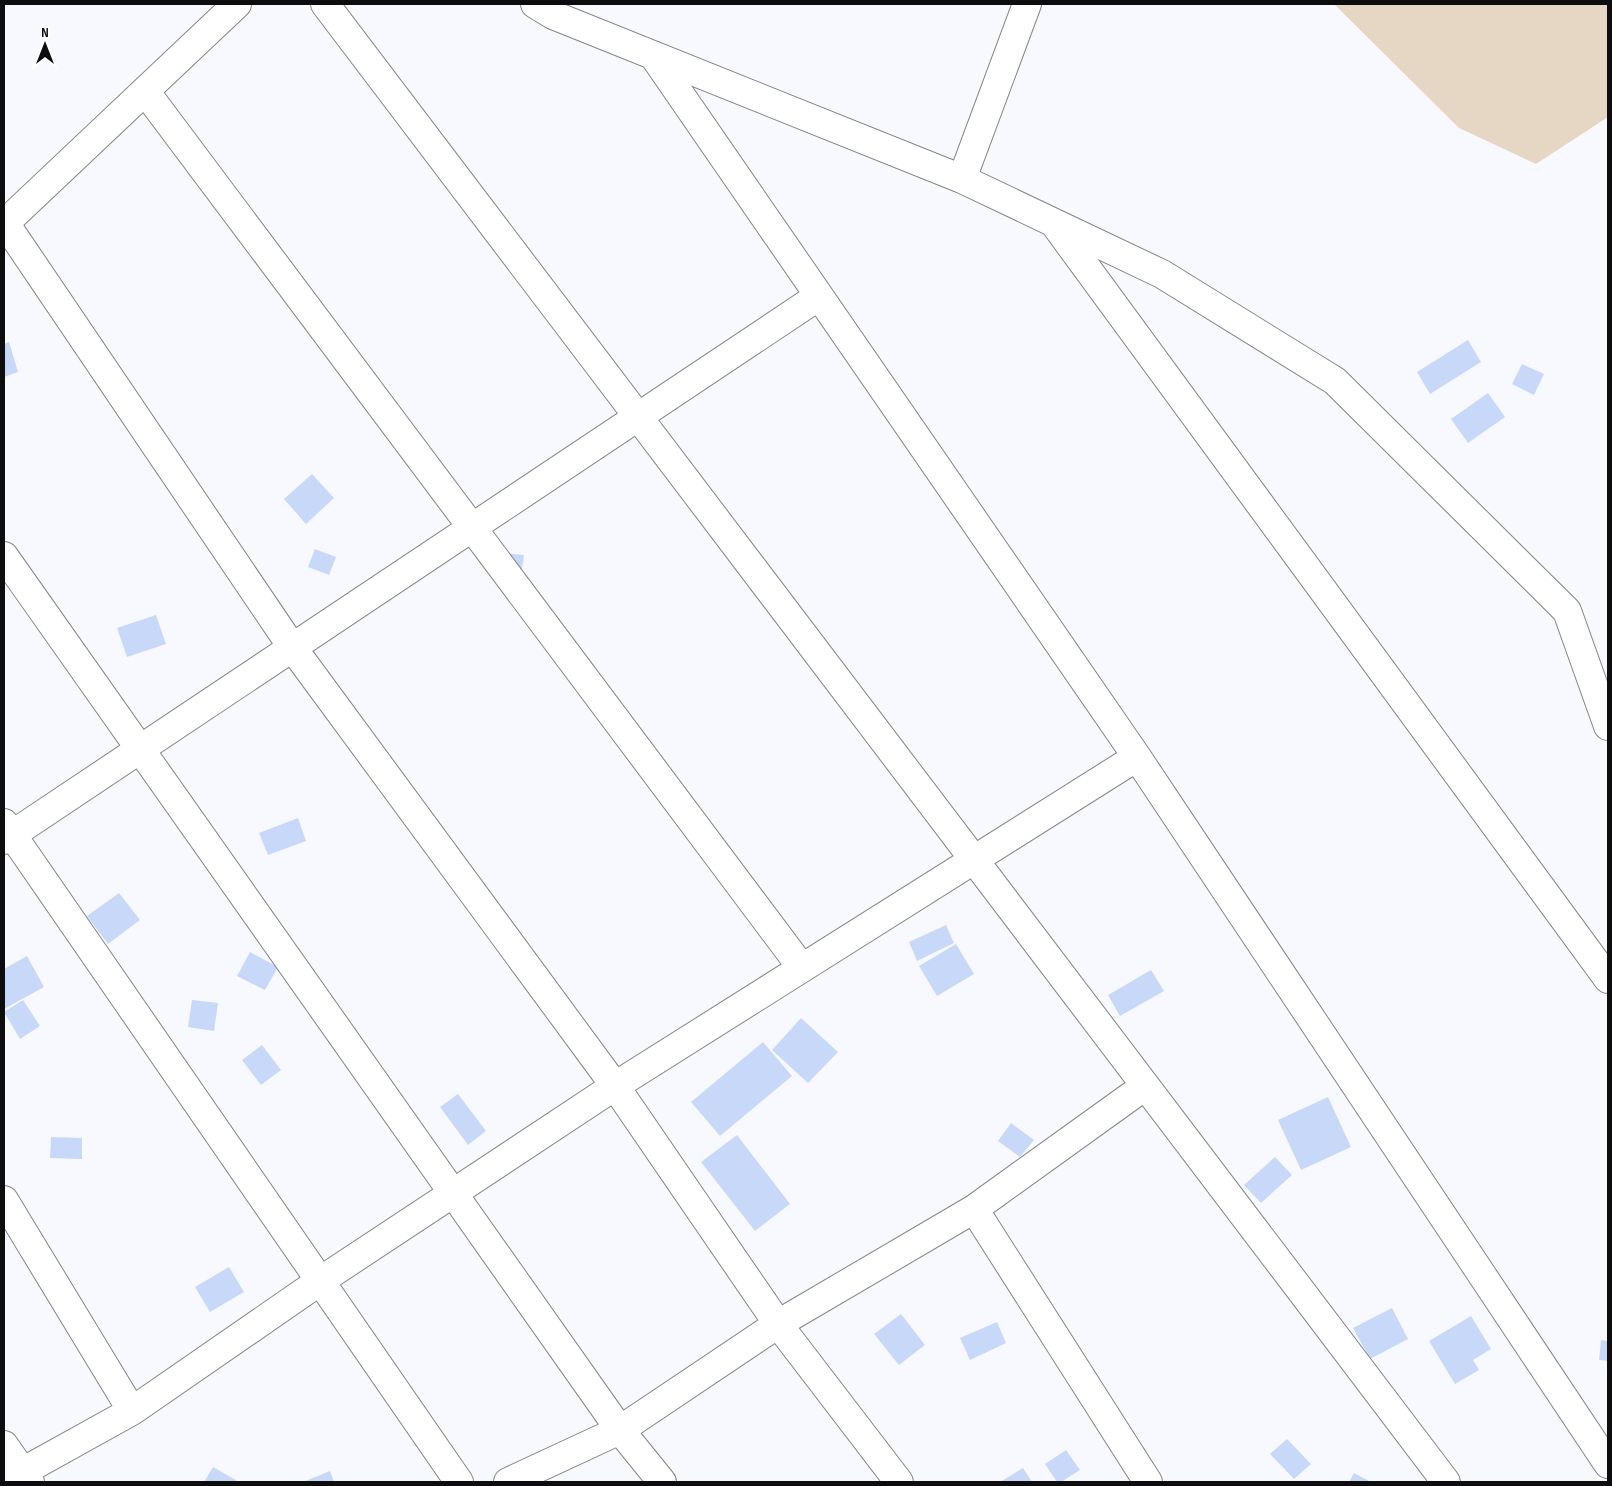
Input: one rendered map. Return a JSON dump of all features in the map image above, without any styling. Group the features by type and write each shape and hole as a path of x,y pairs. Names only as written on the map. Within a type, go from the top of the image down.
{"street":[{"path":"237,4 4,224 292,648 615,1086 778,1324 899,1482"},
{"path":"325,4 1446,1482"},
{"path":"535,4 553,15 962,180 1054,223 1162,274 1335,381 1567,611 1608,726"},
{"path":"962,180 1027,4"},
{"path":"653,55 1137,758 1608,1464"},
{"path":"145,91 802,968"},
{"path":"1054,223 1608,979"},
{"path":"459,1482 320,1280 6,833 140,749 819,296"},
{"path":"4,556 620,1430 662,1482"},
{"path":"4,1445 19,1479 132,1411 320,1280 615,1086 1137,758"},
{"path":"508,1482 620,1430 778,1324 974,1210 1145,1086"},
{"path":"4,1200 132,1411"},
{"path":"974,1210 1148,1482"}],"shaded area":[{"path":"1334,4 1608,4 1608,117 1536,164 1459,128"}],"building":[{"path":"1468,340 1481,362 1430,394 1417,372"},
{"path":"9,342 18,372 4,377 4,344"},
{"path":"1522,364 1544,374 1534,395 1512,384"},
{"path":"1488,393 1505,417 1468,443 1451,419"},
{"path":"312,474 334,498 306,524 284,499"},
{"path":"315,549 336,557 329,575 308,567"},
{"path":"503,553 524,555 521,576"},
{"path":"156,615 166,644 127,657 117,628"},
{"path":"298,818 306,841 268,855 259,833"},
{"path":"119,893 140,920 108,944 87,916"},
{"path":"946,925 954,943 917,961 909,942"},
{"path":"956,944 974,974 937,996 919,966"},
{"path":"250,952 278,967 265,990 237,976"},
{"path":"27,956 44,987 4,1009 4,969"},
{"path":"1151,970 1164,991 1120,1016 1108,995"},
{"path":"23,1000 40,1026 20,1039 4,1012"},
{"path":"192,1000 218,1003 214,1031 188,1027"},
{"path":"801,1018 838,1052 808,1083 772,1050"},
{"path":"763,1042 792,1076 720,1136 691,1102"},
{"path":"262,1045 281,1070 261,1085 242,1060"},
{"path":"458,1094 486,1131 468,1145 440,1107"},
{"path":"1328,1097 1351,1147 1301,1170 1278,1120"},
{"path":"1011,1123 1034,1140 1020,1157 998,1141"},
{"path":"737,1135 790,1204 755,1231 701,1162"},
{"path":"51,1137 82,1138 82,1159 50,1158"},
{"path":"1275,1157 1292,1175 1261,1203 1244,1185"},
{"path":"229,1267 244,1292 210,1312 195,1287"},
{"path":"1392,1308 1408,1339 1370,1359 1353,1328"},
{"path":"901,1314 925,1345 899,1365 874,1334"},
{"path":"1471,1316 1491,1349 1473,1360 1479,1370 1455,1384 1429,1341"},
{"path":"997,1322 1006,1343 970,1360 960,1338"},
{"path":"1601,1340 1608,1341 1608,1361 1599,1360"},
{"path":"1287,1439 1311,1464 1294,1479 1270,1454"},
{"path":"1066,1450 1080,1470 1061,1482 1057,1482 1045,1464"},
{"path":"213,1467 236,1480 235,1482 204,1482"},
{"path":"1023,1468 1032,1482 1000,1482"},
{"path":"330,1471 334,1482 303,1482"},
{"path":"1354,1473 1371,1482 1349,1482"}]}
